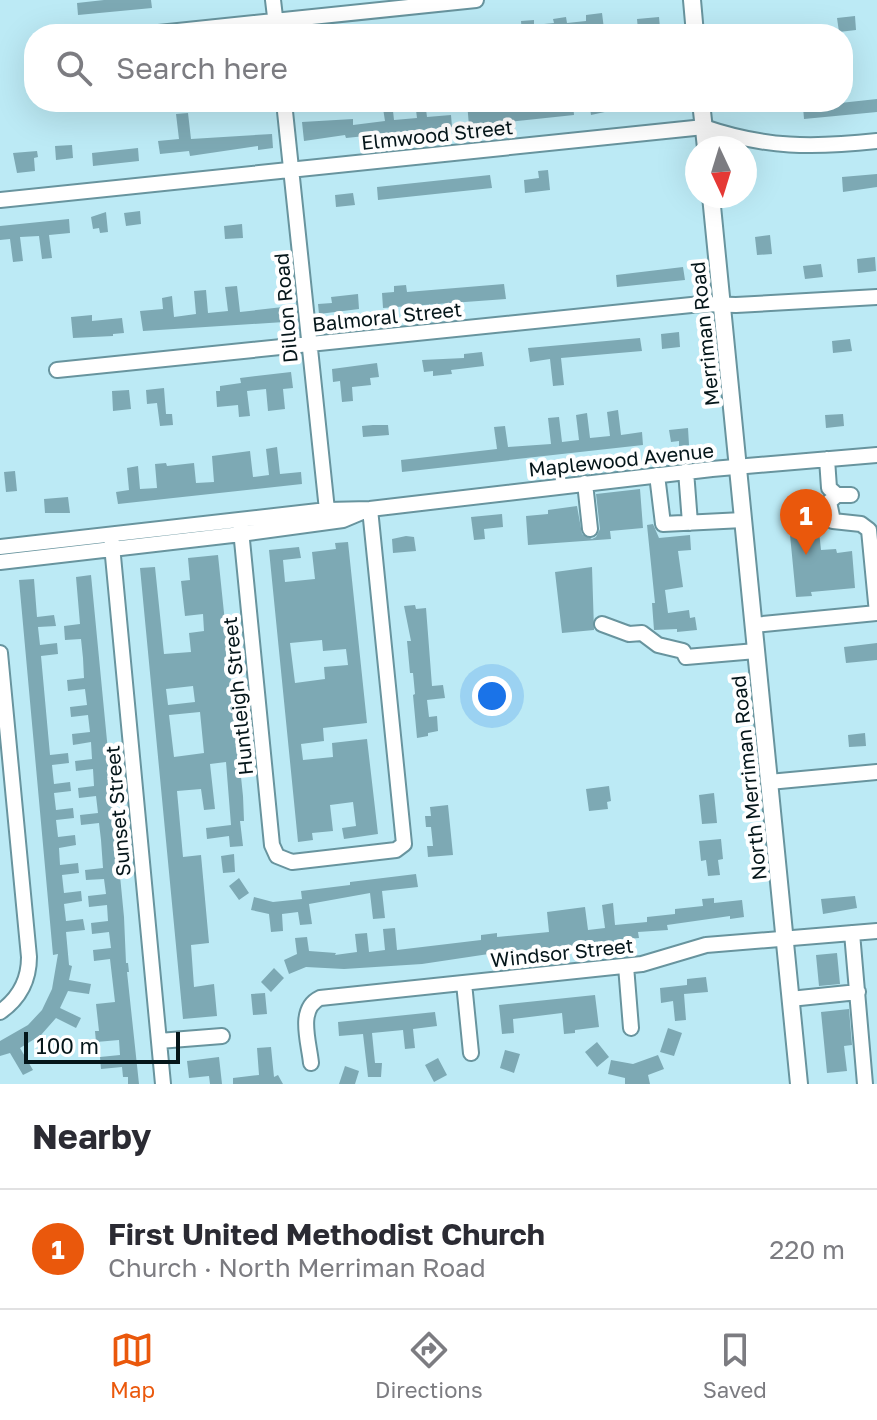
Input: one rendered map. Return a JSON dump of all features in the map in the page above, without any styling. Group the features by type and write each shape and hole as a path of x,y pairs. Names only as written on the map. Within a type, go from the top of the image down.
{"main road":[{"path":"692,0 694,24"},
{"path":"702,112 705,136"},
{"name":"Merriman Road","path":"712,208 738,467"},
{"name":"North Merriman Road","path":"738,467 799,1084"}],"street":[{"path":"273,0 276,24"},
{"path":"305,24 476,0"},
{"name":"Dillon Road","path":"285,112 327,510"},
{"name":"Elmwood Street","path":"0,200 704,127 730,136 783,146 812,147 877,141"},
{"name":"Balmoral Street","path":"57,370 696,304 736,305 877,297"},
{"name":"Maplewood Avenue","path":"240,527 327,510 370,509 686,471 877,455"},
{"path":"827,459 829,488 844,495 829,502 833,521 877,522"},
{"path":"686,471 690,523"},
{"path":"657,475 663,524 743,520"},
{"path":"585,483 590,529"},
{"name":"Maplewood Avenue","path":"0,562 112,542 240,527 343,520 370,509"},
{"name":"Huntleigh Street","path":"240,527 272,845 277,856 286,861 396,850 402,847 402,831 370,509"},
{"path":"602,624 629,634 642,633 658,645 683,651 688,647 755,639 877,613 869,530 861,524"},
{"name":"Maplewood Avenue","path":"0,547 112,542"},
{"name":"Sunset Street","path":"112,542 163,1084"},
{"path":"0,653 29,957 25,983 19,995 0,1012"},
{"path":"769,782 877,772"},
{"name":"Windsor Street","path":"311,1063 306,1016 313,1001 320,998 651,963 706,945 877,931"},
{"path":"852,933 865,1084"},
{"path":"626,966 631,1028"},
{"path":"464,983 471,1053"},
{"path":"790,999 858,992"},
{"path":"159,1041 222,1036"}],"building":[{"path":"151,0 152,8 78,15 77,3"},
{"path":"602,13 603,24 544,24 566,17 567,23 586,21 586,15"},
{"path":"855,16 856,30 853,30 853,24 838,24 837,18"},
{"path":"659,17 660,24 637,24 637,19"},
{"path":"534,20 534,24 521,24 521,21"},
{"path":"877,99 877,112 804,119 803,112 853,112 853,102"},
{"path":"384,112 393,112 394,120 417,118 416,112 426,112 427,117 451,115 452,127 304,141 302,122 353,119 353,125 385,121"},
{"path":"468,112 574,112 574,115 469,126"},
{"path":"188,113 191,139 272,134 273,148 258,150 258,146 190,156 189,151 160,154 158,141 179,139 176,114"},
{"path":"72,145 73,158 56,160 55,146"},
{"path":"138,148 139,161 93,166 92,153"},
{"path":"37,151 35,171 17,173 13,153"},
{"path":"548,170 550,190 525,193 524,180 539,178 538,171"},
{"path":"877,174 877,187 843,192 842,177"},
{"path":"490,175 492,188 378,200 377,187"},
{"path":"353,193 355,205 336,207 335,195"},
{"path":"140,211 141,224 126,226 124,213"},
{"path":"106,212 108,232 100,233 99,228 93,229 91,217"},
{"path":"69,219 70,233 49,235 52,258 42,259 39,236 20,237 23,261 13,262 10,239 0,240 0,226"},
{"path":"242,224 243,238 225,239 224,226"},
{"path":"770,235 772,254 757,255 755,237"},
{"path":"875,257 876,271 858,273 857,259"},
{"path":"821,264 823,277 805,279 803,266"},
{"path":"683,267 685,280 617,287 616,275"},
{"path":"504,284 506,299 383,308 382,293 394,292 394,286 406,285 407,292"},
{"path":"237,286 240,312 283,307 284,322 143,331 140,311 163,309 162,298 172,296 174,317 196,314 194,291 206,290 208,313 228,311 225,287"},
{"path":"358,294 359,309 319,314 318,304 332,303 331,297"},
{"path":"92,315 92,321 122,318 124,333 73,338 71,317"},
{"path":"679,332 680,347 662,349 661,334"},
{"path":"640,338 642,351 561,358 564,385 553,386 550,359 530,362 528,348"},
{"path":"850,339 852,351 833,353 832,341"},
{"path":"482,352 484,366 451,370 452,374 433,376 433,371 424,372 422,360 464,358 464,354"},
{"path":"377,363 379,377 370,378 371,385 352,387 353,401 342,402 340,381 333,382 332,369"},
{"path":"291,372 293,388 283,389 285,409 268,411 266,389 247,391 250,416 239,417 238,405 217,407 216,391 220,391 220,386 241,383 240,378"},
{"path":"164,388 166,414 172,414 173,425 160,426 157,403 147,404 146,390"},
{"path":"129,390 131,409 113,411 112,391"},
{"path":"618,410 621,435 642,432 643,445 402,472 401,460 497,449 494,427 505,426 508,447 551,444 548,418 559,417 562,442 579,440 576,415 587,413 590,438 610,436 607,412"},
{"path":"843,414 844,426 826,428 825,415"},
{"path":"388,425 389,435 363,437 362,426"},
{"path":"688,428 689,445 679,446 679,441 671,442 669,430"},
{"path":"277,447 280,474 301,472 302,484 118,504 116,492 129,490 127,468 138,466 140,489 157,488 155,464 194,463 196,483 214,482 212,456 250,451 253,477 269,475 266,449"},
{"path":"15,471 17,491 6,492 4,472"},
{"path":"640,489 643,528 610,531 611,539 528,545 526,516 577,506 582,534 592,539 600,529 596,494"},
{"path":"68,497 70,513 45,513 44,499"},
{"path":"817,512 821,550 836,549 837,553 852,551 855,588 811,592 812,596 796,597 788,514"},
{"path":"502,514 503,527 484,529 485,539 474,540 471,517"},
{"path":"653,524 659,538 690,535 691,550 678,551 683,587 665,590 668,613 689,610 690,618 695,617 697,630 654,630 652,603 655,603 647,525"},
{"path":"414,537 416,551 393,553 392,539"},
{"path":"348,542 367,723 323,728 324,741 301,744 303,760 333,757 332,743 367,739 378,834 344,839 342,828 356,826 353,802 330,805 333,831 312,833 313,840 298,842 269,550 299,547 301,558 283,560 285,582 315,579 312,552 336,549 335,543","holes":["322,640 323,651 346,649 348,665 324,667 325,679 295,683 290,643"]},
{"path":"218,555 244,821 240,821 243,846 230,847 229,836 207,839 206,828 231,825 226,762 210,764 215,809 204,810 201,789 177,791 183,857 201,855 209,943 191,945 194,987 214,984 217,1016 183,1019 140,568 155,567 164,654 191,652 189,633 204,631 203,614 185,616 181,581 190,580 188,558","holes":["193,686 195,702 168,705 166,689","200,712 204,753 174,757 169,715"]},
{"path":"592,567 594,630 562,633 555,572"},
{"path":"91,575 139,1084 128,1084 122,1067 101,1069 100,1057 120,1055 119,1040 96,1042 95,1031 99,1031 96,1004 115,1002 110,959 94,961 93,950 111,948 109,932 92,934 91,923 108,921 107,905 89,907 88,896 106,894 104,879 86,880 85,870 103,868 101,840 99,823 81,825 80,815 98,813 96,796 79,798 78,788 94,786 93,769 76,771 75,761 92,759 91,742 73,745 72,734 90,732 88,715 71,717 70,707 87,705 85,689 68,691 67,680 84,678 83,658 81,639 65,640 64,626 80,624 76,577"},
{"path":"34,579 37,617 54,615 56,626 38,627 40,645 57,643 58,654 41,656 50,755 68,753 69,763 52,765 54,784 70,782 71,791 54,793 56,810 73,808 74,818 56,820 58,837 75,835 76,845 59,848 60,865 78,863 79,873 62,875 64,893 81,891 82,901 64,904 66,921 83,919 85,930 66,932 69,965 72,966 69,980 91,984 89,994 68,991 60,1008 81,1018 76,1028 56,1018 41,1035 20,1048 33,1070 23,1075 10,1053 0,1056 0,1041 28,1025 42,1010 52,989 58,954 53,955 19,580"},
{"path":"415,605 416,609 426,608 432,686 443,685 445,698 427,700 429,717 437,716 438,731 417,738 413,673 410,673 407,641 411,641 404,606"},
{"path":"877,643 877,660 846,663 844,647"},
{"path":"865,733 866,746 849,747 848,735"},
{"path":"609,786 611,801 607,802 608,809 589,811 586,789"},
{"path":"714,793 717,823 702,824 699,795"},
{"path":"448,805 453,855 428,857 427,846 433,846 431,827 426,827 425,816 431,816 430,807"},
{"path":"721,839 723,859 718,860 720,875 708,876 706,860 701,861 699,841"},
{"path":"234,854 235,872 223,873 221,856"},
{"path":"416,874 418,887 382,891 385,918 373,919 370,893 309,904 312,924 300,925 298,912 282,914 283,931 271,932 269,914 251,910 254,897 273,902 302,899 301,891"},
{"path":"239,878 249,893 239,900 229,886"},
{"path":"855,896 857,908 823,914 821,899"},
{"path":"714,898 714,903 742,900 744,917 730,919 730,916 667,925 668,930 638,932 639,938 614,940 614,943 502,952 422,964 344,969 306,967 289,974 284,960 297,954 295,938 307,937 309,951 335,955 357,952 355,934 367,933 369,952 385,950 383,929 395,928 397,950 481,940 481,935 497,933 497,937 549,932 547,912 585,907 588,930 605,928 602,905 613,903 615,925 647,922 647,917 675,914 675,909 703,906 702,899"},
{"path":"837,953 840,984 819,986 816,955"},
{"path":"274,968 284,978 271,992 261,982"},
{"path":"706,977 708,992 684,994 686,1020 675,1021 673,1001 661,1003 660,988 687,985 687,979"},
{"path":"265,993 267,1014 253,1015 251,994"},
{"path":"595,995 599,1027 564,1034 562,1013 513,1019 514,1033 502,1034 499,1005"},
{"path":"849,1009 852,1045 844,1046 847,1071 827,1073 821,1012"},
{"path":"435,1012 437,1026 413,1029 415,1048 405,1049 403,1030 372,1033 375,1063 382,1063 381,1077 368,1077 363,1034 339,1036 338,1022"},
{"path":"668,1028 682,1033 674,1056 660,1052"},
{"path":"597,1042 609,1057 597,1067 585,1052"},
{"path":"271,1047 274,1077 278,1075 283,1084 233,1084 233,1078 259,1075 257,1048"},
{"path":"505,1050 520,1054 514,1073 500,1068"},
{"path":"658,1055 664,1069 648,1075 650,1084 625,1084 625,1078 608,1074 611,1060 633,1064"},
{"path":"219,1057 222,1084 210,1084 209,1076 189,1078 187,1061"},
{"path":"438,1058 447,1075 434,1082 425,1065"},
{"path":"345,1066 359,1071 355,1084 339,1084"}],"place":[{"name":"First United Methodist Church","path":"806,555"}]}
